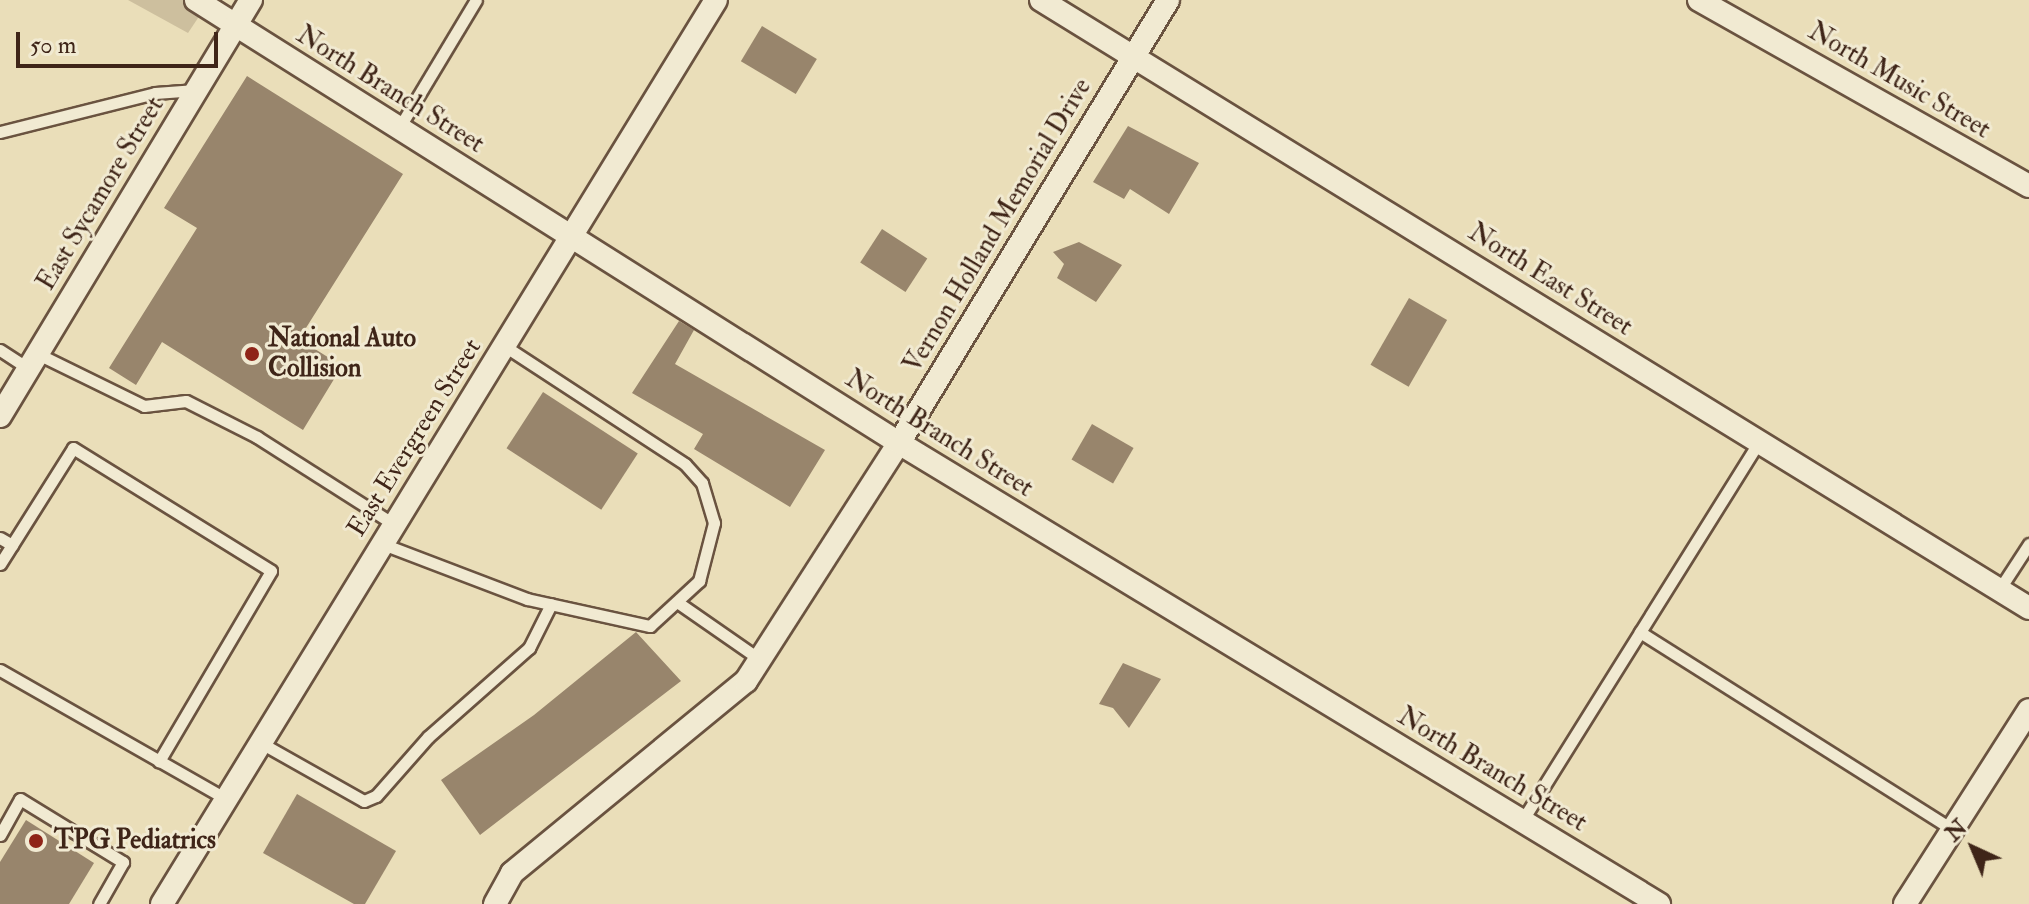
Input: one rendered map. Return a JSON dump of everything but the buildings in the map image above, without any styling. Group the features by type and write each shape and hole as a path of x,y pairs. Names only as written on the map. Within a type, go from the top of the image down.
{"street":[{"name":"North Branch Street","path":"196,0 899,443 1659,904"},
{"name":"East Sycamore Street","path":"0,416 251,0"},
{"name":"East Evergreen Street","path":"162,904 716,0"},
{"name":"North East Street","path":"1041,0 2029,608"},
{"name":"Vernon Holland Memorial Drive","path":"495,904 512,873 746,681 899,443 1168,0"},
{"name":"North Music Street","path":"1699,0 2029,186"},
{"path":"1905,904 2029,710"}],"lane":[{"path":"399,128 476,0"},
{"path":"0,132 155,93 196,90"},
{"path":"0,350 144,406 186,401 257,437 389,535 551,604 650,626 680,604 699,581 714,523 702,483 685,464 505,346"},
{"path":"1522,821 1759,442"},
{"path":"0,564 73,448 271,571 159,761"},
{"path":"0,538 12,545"},
{"path":"1999,590 2029,544"},
{"path":"261,743 364,801 376,796 428,737 529,648 551,604"},
{"path":"680,604 759,659"},
{"path":"1640,632 1953,830"},
{"path":"0,670 226,799"},
{"path":"0,835 20,799 123,862 99,904"}],"shaded area":[{"path":"128,0 210,0 188,33"}],"place":[{"name":"National Auto Collision","path":"252,354"},
{"name":"TPG Pediatrics","path":"36,841"}]}
